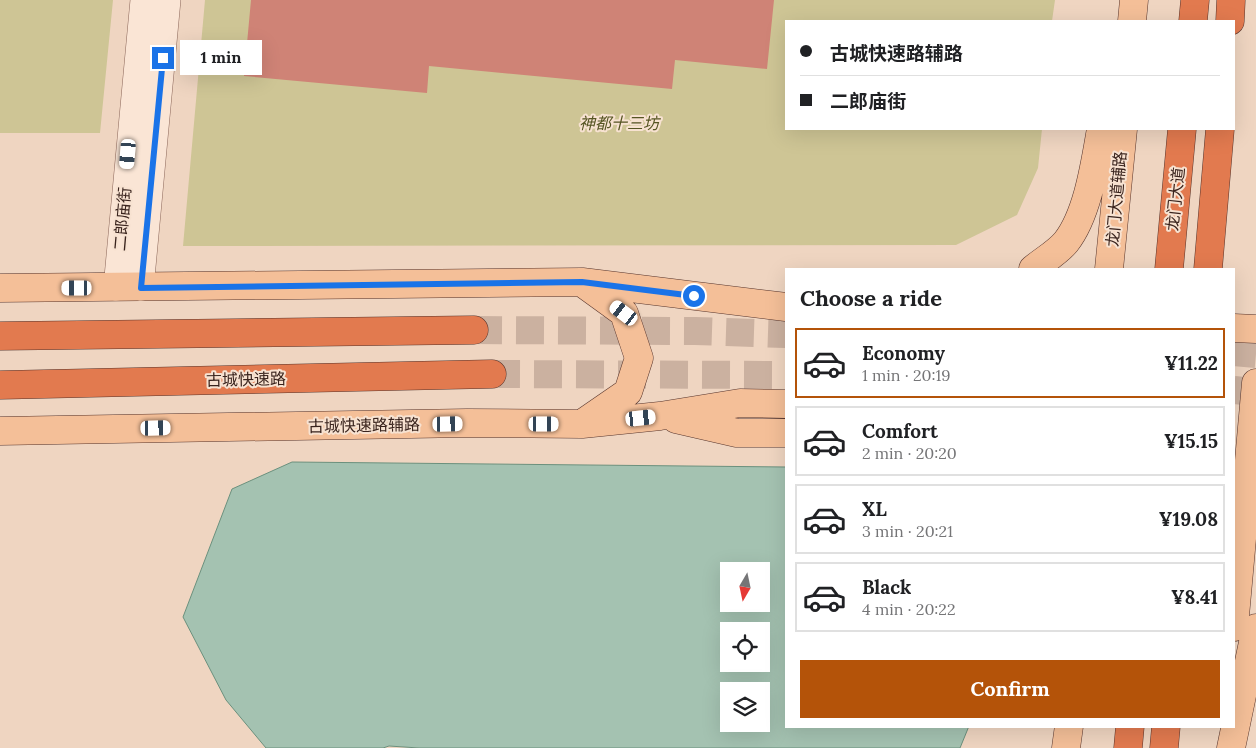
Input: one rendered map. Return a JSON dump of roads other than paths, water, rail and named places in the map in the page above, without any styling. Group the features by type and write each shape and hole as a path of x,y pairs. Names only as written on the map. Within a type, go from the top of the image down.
{"highway":[{"path":"1192,20 1195,0"},
{"path":"1230,20 1231,0"},
{"name":"龙门大道","path":"1169,268 1182,130"},
{"path":"1208,268 1220,130"},
{"path":"0,336 474,330"},
{"name":"古城快速路","path":"0,385 492,374"}],"main road":[{"path":"1132,20 1134,0"},
{"path":"1035,268 1066,242 1084,207 1093,176 1101,130"},
{"name":"龙门大道辅路","path":"1109,268 1123,130"},
{"path":"582,282 624,313 639,358 628,392 582,424"},
{"path":"0,288 582,282 785,307"},
{"path":"1235,328 1256,329"},
{"path":"1235,611 1247,427 1256,383"},
{"name":"古城快速路辅路","path":"0,431 467,423 582,424 660,416 740,403 785,404"},
{"path":"660,416 737,433 785,434"},
{"path":"1235,725 1256,628"},
{"path":"1066,748 1069,728"},
{"path":"1229,728 1230,748"},
{"path":"1230,748 1234,728"}],"street":[{"name":"二郎庙街","path":"129,288 142,0"},
{"name":"二郎庙街","path":"129,288 168,0"}],"tunnel":[{"path":"474,330 695,331 785,334"},
{"path":"1235,352 1256,354"},
{"path":"492,374 785,375"},
{"path":"1235,390 1256,392"}],"park label":[{"name":"神都十三坊","path":"619,123"}]}
